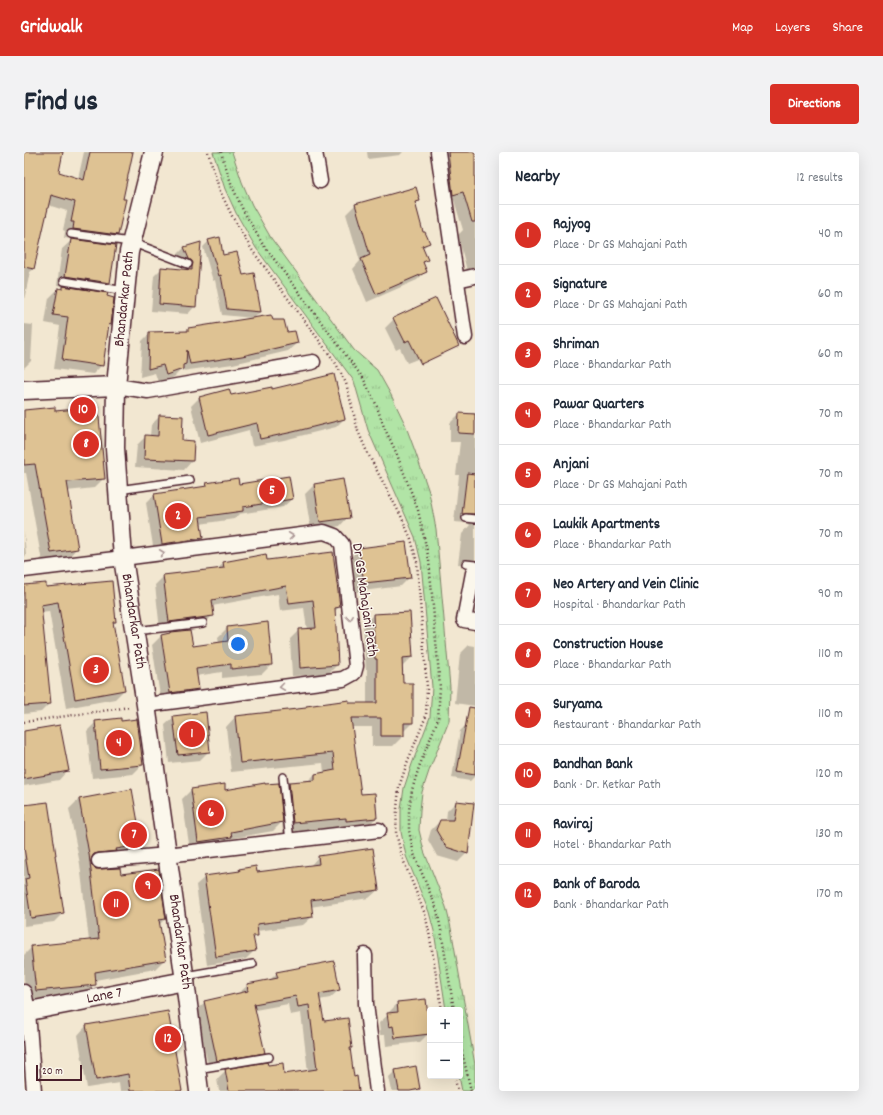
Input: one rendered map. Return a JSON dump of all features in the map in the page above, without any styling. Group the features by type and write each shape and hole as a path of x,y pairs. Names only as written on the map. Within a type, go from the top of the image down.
{"street":[{"name":"Bhandarkar Path","path":"153,152 129,252 116,386 115,448 123,558 146,705 185,979 199,1091"},
{"path":"315,152 320,181"},
{"path":"438,152 465,337"},
{"path":"457,280 475,276"},
{"path":"24,390 116,386 148,391 313,362"},
{"name":"Dr GS Mahajani Path","path":"123,558 324,532 335,536 342,544 356,666 354,673 343,678 146,705"},
{"path":"24,570 123,558"},
{"path":"470,568 473,572 464,620 475,622"},
{"path":"99,861 167,855 379,830"},
{"path":"365,955 366,1004 377,1091"},
{"name":"Lane 7","path":"26,1011 185,979"},
{"path":"24,992 34,1091"}],"lane":[{"path":"71,234 131,242 188,264"},
{"path":"64,281 125,291"},
{"path":"118,490 190,480"},
{"path":"466,518 475,519"},
{"path":"470,568 475,565"},
{"path":"135,631 203,623"},
{"path":"283,777 290,840"},
{"path":"185,979 253,964"},
{"path":"197,1069 269,1057"}],"path":[{"path":"208,152 220,191 232,216 252,250 334,362 346,383 358,431 411,539 417,562 427,687 426,716 399,787 396,833 402,857 425,914 442,1007"},
{"path":"221,152 232,186 240,204 262,243 362,378 376,404 418,510 429,560 440,687 438,719 419,767 412,790 409,810 409,831 414,854 436,910 441,930 454,1007"},
{"path":"24,722 146,705"},
{"path":"463,1056 471,1091"},
{"path":"455,1079 458,1091"}],"green space":[{"path":"213,152 232,152 242,182 252,205 271,238 354,350 377,370 405,424 429,492 436,529 450,687 449,721 422,792 419,830 424,851 446,907 451,928 475,1065 475,1091 462,1091 460,1079 463,1079 463,1007 446,1007 434,931 429,912 406,856 401,832 401,809 404,788 430,717 432,687 421,562 415,537 368,430 354,381 256,248 236,213 225,189"}],"building":[{"path":"24,152 63,152 59,172 84,180 90,152 133,152 123,199 126,199 118,235 73,229 74,222 71,222 75,202 51,195 34,269 24,267"},
{"path":"448,152 475,152 475,222 472,222 463,192 453,195"},
{"path":"416,187 420,201 415,202 423,232 425,232 430,243 422,246 428,260 423,262 427,272 376,294 361,259 370,255 355,204"},
{"path":"220,237 223,255 237,252 243,275 254,273 261,312 227,309 221,275 219,276 208,240"},
{"path":"71,239 116,245 110,283 65,276"},
{"path":"201,242 196,307 159,304 161,267 192,270 193,263 189,259 184,247"},
{"path":"63,286 108,293 107,296 114,298 111,325 109,324 103,366 62,360 68,317 53,315 58,288 63,289"},
{"path":"436,298 459,346 421,364 409,340 405,342 393,318"},
{"path":"271,315 273,320 284,320 287,332 295,331 298,343 242,356 190,364 187,350 186,364 183,365 183,369 166,375 163,365 148,369 149,332 188,331 188,328"},
{"path":"334,374 345,419 260,439 257,423 208,435 199,397 229,389 231,395 272,387 272,389"},
{"path":"55,407 55,411 98,407 105,479 67,482 78,549 51,553 35,464 24,465 24,410"},
{"path":"459,413 475,414 475,434 458,433"},
{"path":"159,415 183,416 182,440 194,441 193,461 144,459 145,435 158,436"},
{"path":"467,473 475,474 475,514 462,514"},
{"path":"289,476 293,499 243,507 243,511 200,517 203,538 162,544 154,494 207,486 206,483 238,478 239,484"},
{"path":"343,479 350,518 320,522 314,484"},
{"path":"406,542 411,578 364,583 359,548"},
{"path":"333,552 340,607 335,608 338,665 300,668 298,629 316,628 313,600 289,603 286,586 212,600 214,616 169,622 163,575 224,568 223,562 266,554 267,560"},
{"path":"112,581 116,622 113,622 125,690 75,699 58,602 41,605 51,704 24,706 24,585 46,583 46,587"},
{"path":"410,612 413,657 402,658 403,683 413,683 413,723 404,723 404,736 381,736 381,718 351,718 361,794 375,793 377,818 346,821 346,818 293,823 289,782 315,780 315,774 335,770 333,753 240,763 235,716 306,708 306,706 349,700 349,703 377,703 377,659 375,659 373,614"},
{"path":"268,622 272,665 231,669 231,664 196,669 199,689 170,693 161,635 170,632 190,630 193,646 228,641 227,627"},
{"path":"469,707 475,708 475,775 457,772"},
{"path":"206,712 210,752 178,755 173,716"},
{"path":"121,718 121,721 137,719 143,765 100,769 95,721"},
{"path":"60,725 69,771 24,779 24,731"},
{"path":"265,783 279,783 283,822 231,832 232,837 198,842 191,789 225,784 225,790"},
{"path":"132,789 142,845 116,849 117,851 94,854 91,862 92,866 96,869 120,868 121,874 159,869 166,919 159,920 166,960 95,972 96,985 36,991 31,946 99,939 89,854 79,799"},
{"path":"456,801 474,803 468,854 446,847 436,830 440,820 453,820"},
{"path":"48,802 64,913 31,918 25,879 29,878 24,848 24,805"},
{"path":"373,848 379,890 311,900 313,917 257,924 258,936 253,936 256,951 216,957 204,876 240,871 239,869 256,866 257,872 319,864 318,856"},
{"path":"334,961 340,990 319,994 324,1021 348,1018 354,1077 357,1076 359,1091 229,1091 225,1069 267,1062 268,1065 283,1063 284,1074 317,1069 309,1005 298,1007 296,996 254,1004 265,1053 217,1061 204,1001 248,991 247,984 278,978 276,972"},
{"path":"426,999 427,1034 395,1038 393,1026 389,1027 387,1013 398,1012 397,1002"},
{"path":"168,1011 182,1091 130,1091 128,1074 96,1080 86,1025"},
{"path":"416,1066 420,1089 399,1091 395,1070"}],"place":[{"name":"Bandhan Bank","path":"83,410"},
{"name":"Construction House","path":"86,444"},
{"name":"Anjani","path":"272,491"},
{"name":"Signature","path":"178,516"},
{"name":"Shriman","path":"96,670"},
{"name":"Rajyog","path":"192,734"},
{"name":"Pawar Quarters","path":"119,743"},
{"name":"Laukik Apartments","path":"211,813"},
{"name":"Neo Artery and Vein Clinic","path":"134,835"},
{"name":"Suryama","path":"148,886"},
{"name":"Raviraj","path":"116,904"},
{"name":"Bank of Baroda","path":"168,1039"}]}
